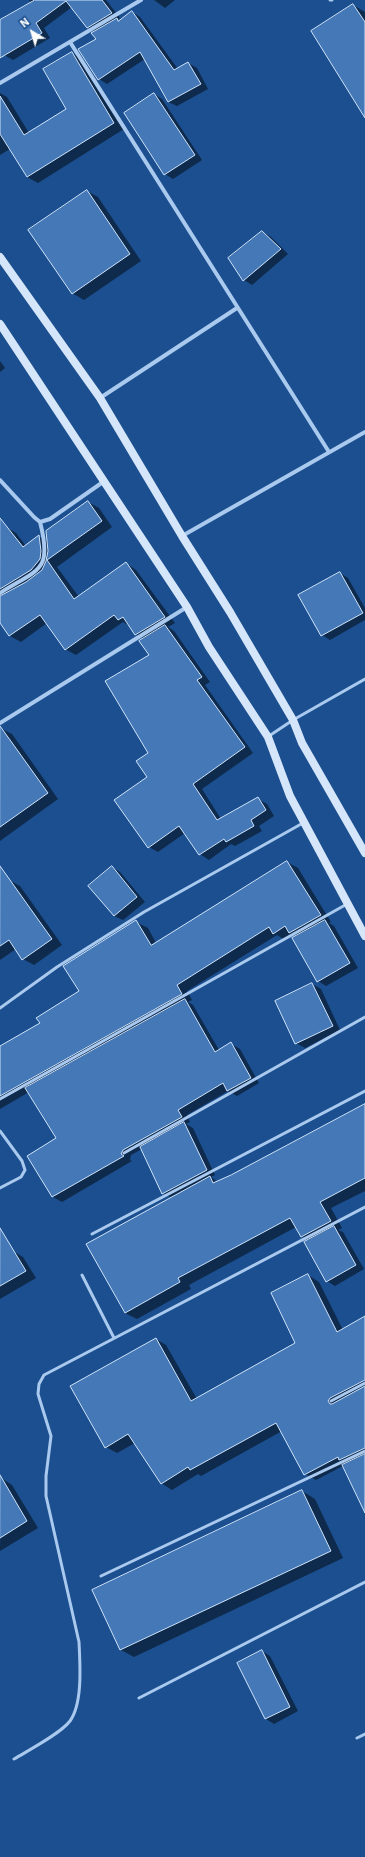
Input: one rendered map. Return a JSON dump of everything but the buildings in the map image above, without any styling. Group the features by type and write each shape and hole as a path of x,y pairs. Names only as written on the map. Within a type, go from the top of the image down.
{"main road":[{"path":"0,257 100,398 182,536 230,612 293,720 302,743 365,853"},
{"path":"0,324 187,608 209,647 268,737 290,796 365,936"}],"street":[{"path":"0,83 141,0"},
{"path":"70,42 329,452"},
{"path":"100,398 237,308"},
{"path":"182,536 365,432"},
{"path":"0,480 40,522 46,551 44,563 37,570 0,593"},
{"path":"40,522 50,519 103,482"},
{"path":"0,723 187,608"}],"lane":[{"path":"268,737 293,720 365,679"},
{"path":"0,1008 57,967 144,912 304,822"},
{"path":"0,1099 348,904"},
{"path":"124,1153 365,1017"},
{"path":"92,1234 365,1090"},
{"path":"0,1131 22,1161 25,1170 21,1177 0,1188"},
{"path":"14,1759 60,1731 70,1721 77,1708 80,1664 79,1642 46,1496 46,1476 51,1436 38,1394 39,1384 44,1375 365,1207"},
{"path":"82,1275 114,1338"},
{"path":"331,1401 365,1383"},
{"path":"102,1576 365,1451"},
{"path":"139,1698 365,1582"},
{"path":"358,1738 365,1734"}]}
